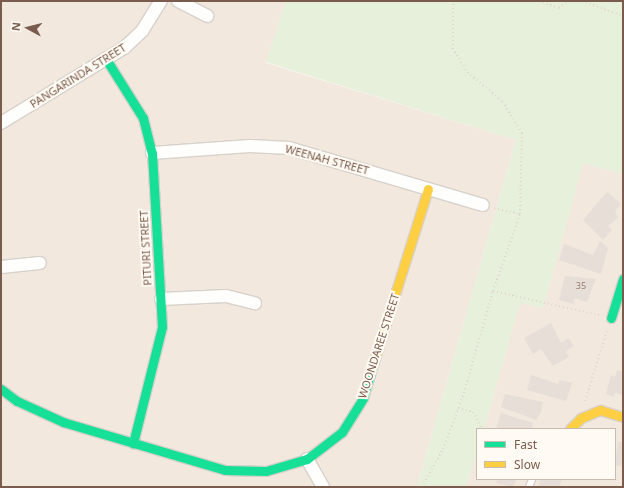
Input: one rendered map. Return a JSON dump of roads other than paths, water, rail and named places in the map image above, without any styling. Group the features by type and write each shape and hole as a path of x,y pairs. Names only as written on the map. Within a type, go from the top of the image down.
{"street":[{"name":"PANGARINDA STREET","path":"1,123 133,41 161,1"},
{"path":"178,1 207,16"},
{"name":"PITURI STREET","path":"106,59 143,118 152,153 161,299 161,342 133,443"},
{"name":"WEENAH STREET","path":"152,153 250,146 289,148 428,189"},
{"path":"428,189 484,205"},
{"name":"WOONDAREE STREET","path":"1,389 43,414 133,443 246,473 266,472 308,459 342,432 363,398 428,189"},
{"path":"1,267 40,263"},
{"path":"611,318 623,279"},
{"path":"161,299 226,296 255,303"},
{"path":"571,428 592,412 600,410 623,417"},
{"path":"308,459 324,487"}]}
